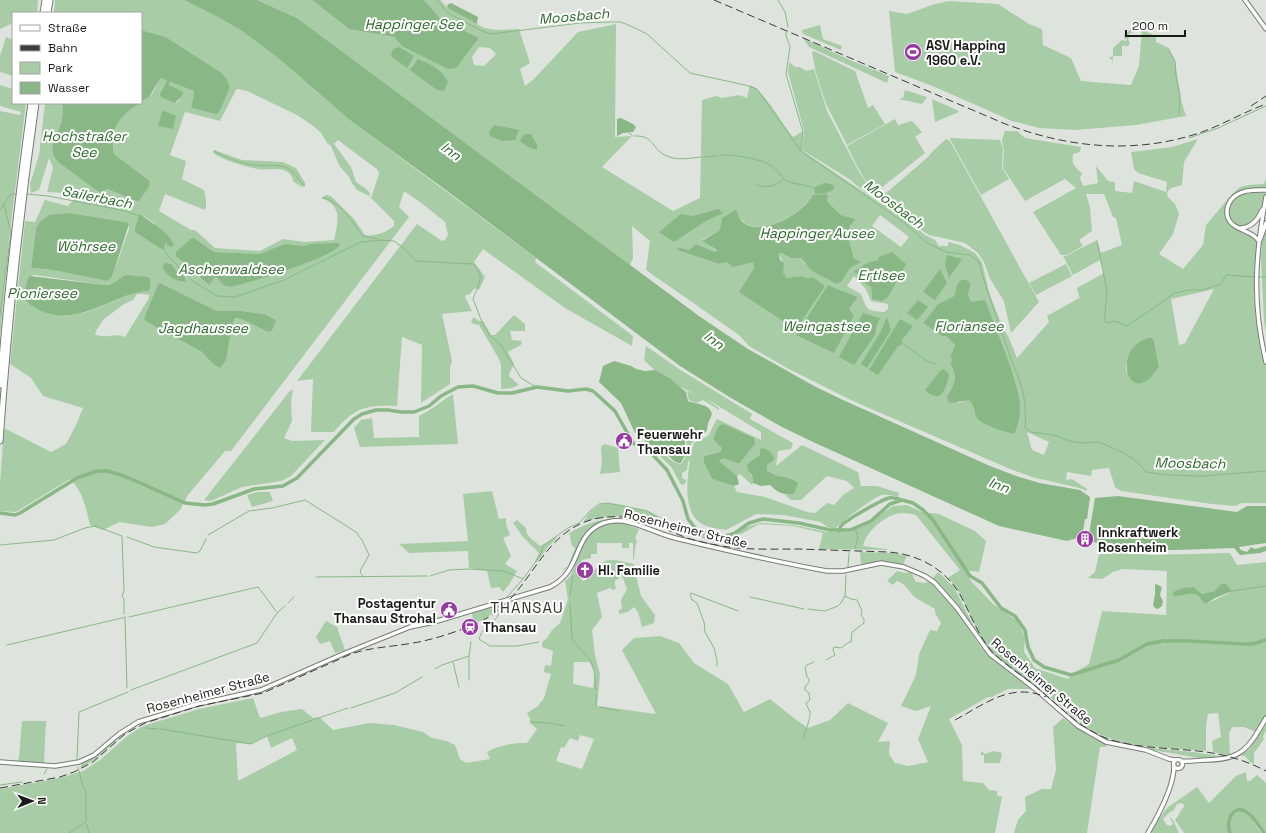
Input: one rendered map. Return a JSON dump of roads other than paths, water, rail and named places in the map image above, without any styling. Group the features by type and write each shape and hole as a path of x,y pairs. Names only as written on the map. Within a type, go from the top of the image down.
{"highway":[{"path":"43,12 45,0"},
{"path":"48,12 50,0"},
{"path":"0,441 7,343 31,104"},
{"path":"0,385 3,343 22,195 36,104"}],"main road":[{"path":"1245,0 1266,29"},
{"path":"1258,241 1255,236 1233,225 1228,218 1227,208 1234,197 1245,191 1266,190"},
{"path":"1266,197 1258,241 1256,273 1256,310 1266,362"},
{"path":"1240,228 1249,227 1254,223 1264,206"},
{"path":"1258,247 1266,223"},
{"name":"Rosenheimer Straße","path":"0,762 55,766 79,762 94,755 119,734 138,722 189,706 261,690 343,654 410,627 434,622 550,587 558,583 568,573 582,543 589,532 602,523 616,521 630,523 673,538 827,571 843,571 881,563 895,565 915,571 931,579 941,590 963,615 982,645 990,654 1034,688 1078,726 1106,742 1146,750 1169,759 1175,764"},
{"path":"1175,764 1219,760 1237,754 1250,745 1266,718"},
{"path":"1148,833 1161,809 1174,772 1175,764 1178,759 1182,763"}],"water":[{"name":"Inn","path":"184,0 257,0 297,18 699,316 748,349 814,386 990,466 1040,483 1080,490 1090,497 1087,519 1085,519 1082,538 1067,541 999,526 813,442 782,427 731,398 680,366 443,188 351,121 278,58 242,31"},
{"name":"Happinger See","path":"312,0 424,0 440,18 479,38 456,68 448,69 402,46 394,37 349,29"},
{"path":"451,3 478,17 477,24 448,8 447,5"},
{"name":"Hochstraßer See","path":"142,30 166,37 222,73 229,85 229,90 221,109 216,114 192,108 194,91 170,82 169,85 183,92 182,96 175,103 161,97 160,94 167,81 162,78 149,97 142,101"},
{"path":"399,47 414,56 407,68 391,56 393,49"},
{"path":"418,59 431,65 443,74 448,82 444,91 437,90 410,70"},
{"name":"Hochstraßer See","path":"63,104 139,104 121,118 113,137 114,154 150,181 149,187 138,202 107,189 101,193 58,162 52,151 52,146 62,119"},
{"path":"164,111 176,116 173,129 158,126 162,112"},
{"path":"621,118 636,127 633,132 623,133 617,136 617,119"},
{"path":"494,125 519,130 515,140 502,141 490,136 489,132"},
{"path":"531,134 537,145 537,150 528,147 520,141 523,135"},
{"path":"824,183 834,186 833,190 826,193 815,194 814,188"},
{"name":"Happinger Ausee","path":"826,194 828,196 827,201 841,215 856,219 850,226 848,238 854,258 861,262 850,268 842,281 837,284 812,271 801,258 791,258 782,253 779,254 780,260 784,263 783,274 786,278 801,276 808,278 813,277 825,286 797,328 790,322 784,322 739,292 754,268 753,262 733,267 727,262 719,264 677,250 678,247 689,250 696,244 715,252 717,250 702,241 720,230 722,218 736,210 740,219 745,224 755,227 764,227 793,215 808,202 813,195"},
{"path":"718,209 723,213 706,221 674,242 659,232 681,214 693,216"},
{"name":"Wöhrsee","path":"70,213 126,222 129,224 112,277 107,281 53,270 31,268 36,228 40,222 49,215"},
{"path":"139,215 164,232 172,240 174,245 172,247 168,246 166,243 163,250 135,232"},
{"name":"Aschenwaldsee","path":"193,237 214,252 260,254 285,244 304,246 310,244 339,243 339,246 305,264 254,281 230,287 223,285 217,278 214,278 209,285 176,256 176,252"},
{"name":"Ertlsee","path":"892,252 906,264 888,297 882,301 872,299 871,287 862,281 863,280 860,274 855,273 854,271 869,262 878,260 879,257"},
{"path":"947,255 962,259 949,278 945,264"},
{"path":"166,263 171,264 177,272 184,276 186,281 179,281 168,275 163,268 163,265"},
{"path":"940,269 947,283 935,300 923,292"},
{"name":"Pioniersee","path":"126,275 148,277 150,279 150,288 148,291 134,293 80,313 66,315 52,314 32,305 27,301 25,296 27,280 30,276 108,285"},
{"name":"Floriansee","path":"961,280 967,280 971,284 968,294 971,302 985,300 1012,372 1020,403 1020,414 1014,434 994,428 980,421 977,418 970,401 949,403 947,397 954,384 955,377 950,363 952,360 950,357 955,345 946,336 942,336 923,323 938,304 954,296 957,285"},
{"name":"Jagdhaussee","path":"160,283 217,311 242,311 264,314 276,321 272,331 268,332 236,318 233,322 226,360 220,368 213,364 202,352 145,321 144,318"},
{"name":"Weingastsee","path":"828,285 858,297 849,309 854,316 834,353 796,335"},
{"path":"918,300 928,307 917,320 907,313"},
{"path":"863,313 880,318 875,335 854,365 839,357"},
{"path":"887,317 891,330 867,368 861,364 880,333"},
{"path":"900,319 913,326 878,375 869,370"},
{"path":"1148,338 1152,338 1154,341 1159,367 1148,379 1139,383 1132,381 1128,374 1127,364 1129,354 1136,344"},
{"path":"614,361 645,371 655,370 671,379 686,392 688,401 706,406 711,410 712,414 705,434 703,435 690,431 685,435 685,455 681,463 674,461 657,445 650,445 646,443 643,437 635,433 621,403 599,382 603,366"},
{"path":"944,369 949,374 946,385 942,394 935,396 925,390 940,371"},
{"path":"723,424 754,438 755,444 739,464 724,458 719,461 737,476 739,484 734,486 712,479 704,462 704,456 720,452 722,448 713,439 719,426"},
{"path":"762,448 769,451 774,457 773,461 767,465 767,470 770,473 791,479 798,483 794,494 784,494 775,490 770,485 761,486 753,483 752,475 748,470 747,465 760,455 760,449"},
{"path":"1118,496 1237,512 1247,506 1266,506 1266,543 1239,547 1241,550 1247,552 1251,547 1255,549 1266,546 1266,551 1240,555 1234,548 1159,551 1115,549 1088,540 1095,498"},
{"path":"1156,584 1162,587 1160,595 1163,601 1162,606 1158,609 1153,605"},
{"path":"1221,584 1226,584 1232,591 1215,598 1206,604 1194,594 1174,597 1173,595 1173,592 1183,588 1194,587 1202,594 1215,591"}],"waterway":[{"name":"Moosbach","path":"437,0 448,13 482,31 491,34 580,23 621,22 647,34 690,73 757,89 801,151 902,221 927,243 946,252 970,255 979,262 989,297 1022,387 1025,404 1025,428 1031,432 1054,435 1069,441 1080,443 1099,442 1124,453 1135,460 1146,472 1166,475 1202,476 1266,471"},
{"path":"778,0 785,12 788,27"},
{"path":"786,32 790,46 786,74 803,132 801,150"},
{"path":"1169,51 1175,61 1180,95 1179,114"},
{"path":"1189,138 1218,128 1266,106"},
{"path":"634,136 641,136 650,140 658,150 671,158 684,159 701,157"},
{"path":"214,151 240,162 260,166 285,167 289,169 304,185"},
{"path":"721,155 740,156 767,163 787,181 814,188"},
{"path":"704,157 718,156"},
{"path":"756,185 770,186 783,180"},
{"name":"Sailerbach","path":"0,210 11,194 17,194"},
{"name":"Sailerbach","path":"26,194 48,196 121,210 140,216"},
{"path":"323,198 330,200 343,210 363,236 378,239"},
{"path":"0,315 11,232 4,205"},
{"name":"Sailerbach","path":"163,248 169,257 194,282 217,296 235,297 284,280 361,242 382,240 394,241 406,250 416,261 473,264 480,277 480,282 473,299 482,322 490,336 500,344 521,378 536,387"},
{"path":"1097,241 1107,291 1105,322 1108,323 1115,321 1127,326 1175,293 1189,290 1203,290 1221,284 1226,275 1255,277"},
{"path":"1258,277 1266,277"},
{"path":"902,343 927,361 936,364"},
{"path":"0,513 15,515 20,513 77,478 97,471 107,471 121,475 185,503 205,505 213,504 254,489 283,486 297,478 354,419 362,414 376,410 414,412 429,406 441,396 458,387 473,386 498,393 512,393 537,387 568,391 586,389 593,391 615,411 633,443 653,455 667,470 683,501 688,519 696,529 714,536 726,536 735,533 749,523 763,519 799,523 830,530 850,530 871,521 890,504 902,500 913,503 933,520 970,576 982,583 1001,608 1015,616 1025,630 1028,647 1034,660 1044,667 1071,675 1119,660 1147,644 1163,641 1252,644 1266,640"},
{"path":"839,531 845,522 885,499 896,498 902,500"},
{"path":"208,535 249,511 272,508 305,500 356,532 362,540 369,555 360,573 364,577"},
{"path":"430,576 449,570 469,569 504,571 523,579 540,556 543,546 568,528 579,523 599,504 608,503 648,511 663,519 675,528 685,529 694,527"},
{"path":"0,545 54,540 85,528 95,526 122,536 124,591 122,596 124,599 124,614"},
{"path":"855,528 858,538 855,548"},
{"path":"127,537 154,547 197,553 200,551 206,539"},
{"path":"848,567 849,553"},
{"path":"808,609 825,611 838,606 845,596 846,575"},
{"path":"316,577 427,576"},
{"path":"570,596 573,576"},
{"path":"507,597 523,579"},
{"path":"1232,591 1266,586"},
{"path":"129,617 258,587 276,611"},
{"path":"717,666 714,648 705,632 704,622 697,603 692,600 690,594 691,593 738,611"},
{"path":"826,660 835,655 833,650 834,647 841,648 851,642 852,632 864,623 864,619 861,615 862,611 857,600 845,596"},
{"path":"288,603 294,597"},
{"path":"750,597 804,609"},
{"path":"570,603 572,639 591,661 594,671 596,690"},
{"path":"131,690 257,643 277,613 285,606"},
{"path":"499,613 495,620 483,630 479,639 490,646 517,646 539,642"},
{"path":"7,645 126,617"},
{"path":"125,618 127,688"},
{"path":"435,669 442,665 469,656 471,642"},
{"path":"469,656 469,680"},
{"path":"453,662 459,687"},
{"path":"803,738 810,714 806,703 810,700 809,693 805,690 805,687 809,682 805,667 814,662"},
{"path":"351,708 395,693 422,677"},
{"path":"77,759 79,712 128,692"},
{"path":"596,693 596,705"},
{"path":"600,707 619,711"},
{"path":"161,729 251,744 269,735 348,708"},
{"path":"531,722 565,726"},
{"path":"146,728 158,729"},
{"path":"69,833 86,822 86,791 83,787 78,767"},
{"path":"44,774 47,769"},
{"path":"0,785 22,782"},
{"path":"1230,833 1229,820 1236,810 1245,811 1251,815 1264,833"},
{"path":"87,825 89,833"}],"railway":[{"path":"714,0 1003,123 1027,132 1077,143 1102,146 1127,146 1152,144 1177,139 1210,129 1266,104"},
{"path":"1251,106 1266,96"},
{"path":"0,788 60,777 74,772 93,762 125,734 145,723 199,706 263,693 351,654 374,648 431,639 471,626 487,618 502,607 515,594 548,549 561,536 576,526 594,519 607,517 631,518 653,524 687,538 728,547 888,552 899,553 919,559 938,570 953,584 987,646 1002,661 1034,685 1074,720 1104,737 1126,744 1214,753 1244,761 1266,771"},
{"path":"955,720 988,702 1010,693 1033,693 1046,697"}],"place":[{"name":"ASV Happing 1960 e.V.","path":"913,52"},
{"name":"Feuerwehr Thansau","path":"624,441"},
{"name":"Innkraftwerk Rosenheim","path":"1085,539"},
{"name":"Hl. Familie","path":"585,570"},
{"name":"Postagentur Thansau Strohal","path":"449,610"},
{"name":"Thansau","path":"470,627"}],"district":[{"name":"THANSAU","path":"527,608"}]}
